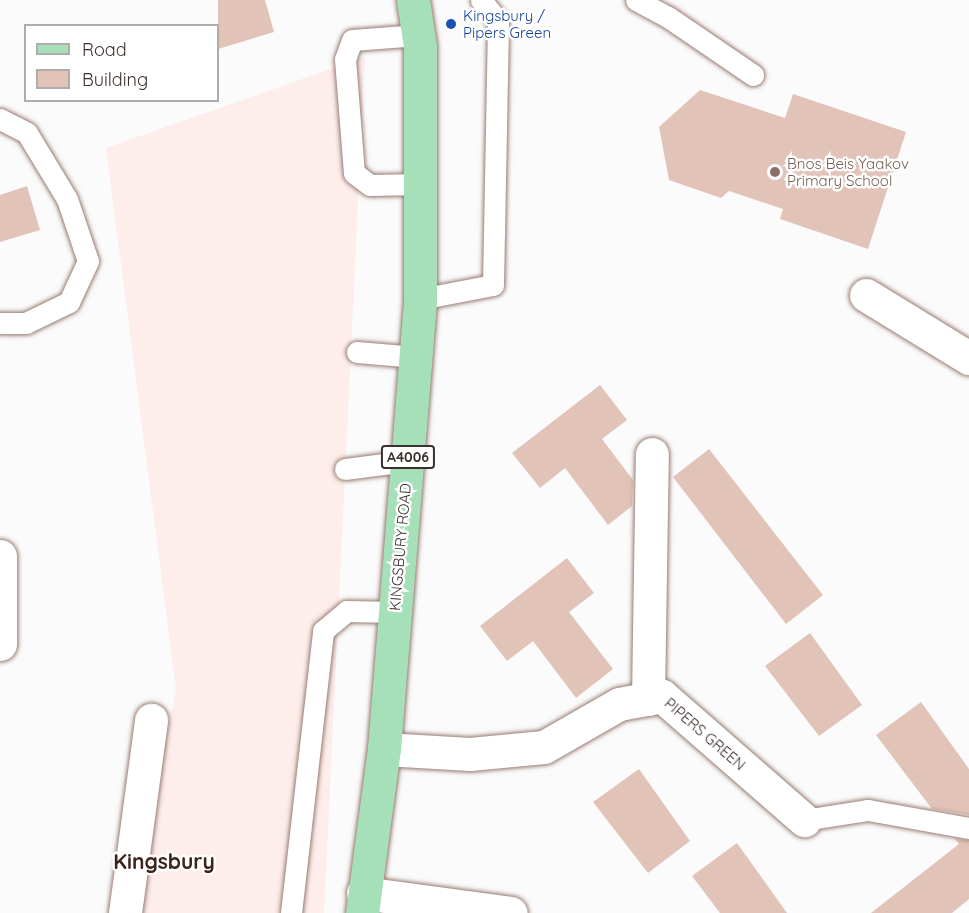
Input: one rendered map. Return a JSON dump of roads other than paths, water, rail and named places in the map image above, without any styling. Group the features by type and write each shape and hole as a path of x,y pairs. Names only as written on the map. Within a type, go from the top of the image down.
{"main road":[{"name":"KINGSBURY ROAD","path":"363,903 384,749 420,299 418,35 413,0"}],"street":[{"path":"866,295 969,358"},
{"path":"648,699 652,454"},
{"path":"0,556 0,645"},
{"name":"PIPERS GREEN","path":"384,749 470,754 543,747 620,704 662,696 804,820"},
{"path":"125,913 151,720"},
{"path":"363,903 511,913"}],"lane":[{"path":"420,299 493,285 498,21 481,0"},
{"path":"636,0 668,17 753,75"},
{"path":"418,35 352,40 345,60 354,173 370,185 420,184"},
{"path":"0,119 27,133 67,199 88,261 69,302 26,323 0,323"},
{"path":"357,352 416,357"},
{"path":"345,469 407,461"},
{"path":"291,913 323,631 348,611 395,612"},
{"path":"804,820 868,810 969,828"}],"place":[{"name":"Kingsbury / Pipers Green","path":"451,24"},
{"name":"Bnos Beis Yaakov Primary School","path":"775,172"}],"district":[{"name":"Kingsbury","path":"164,861"}]}
